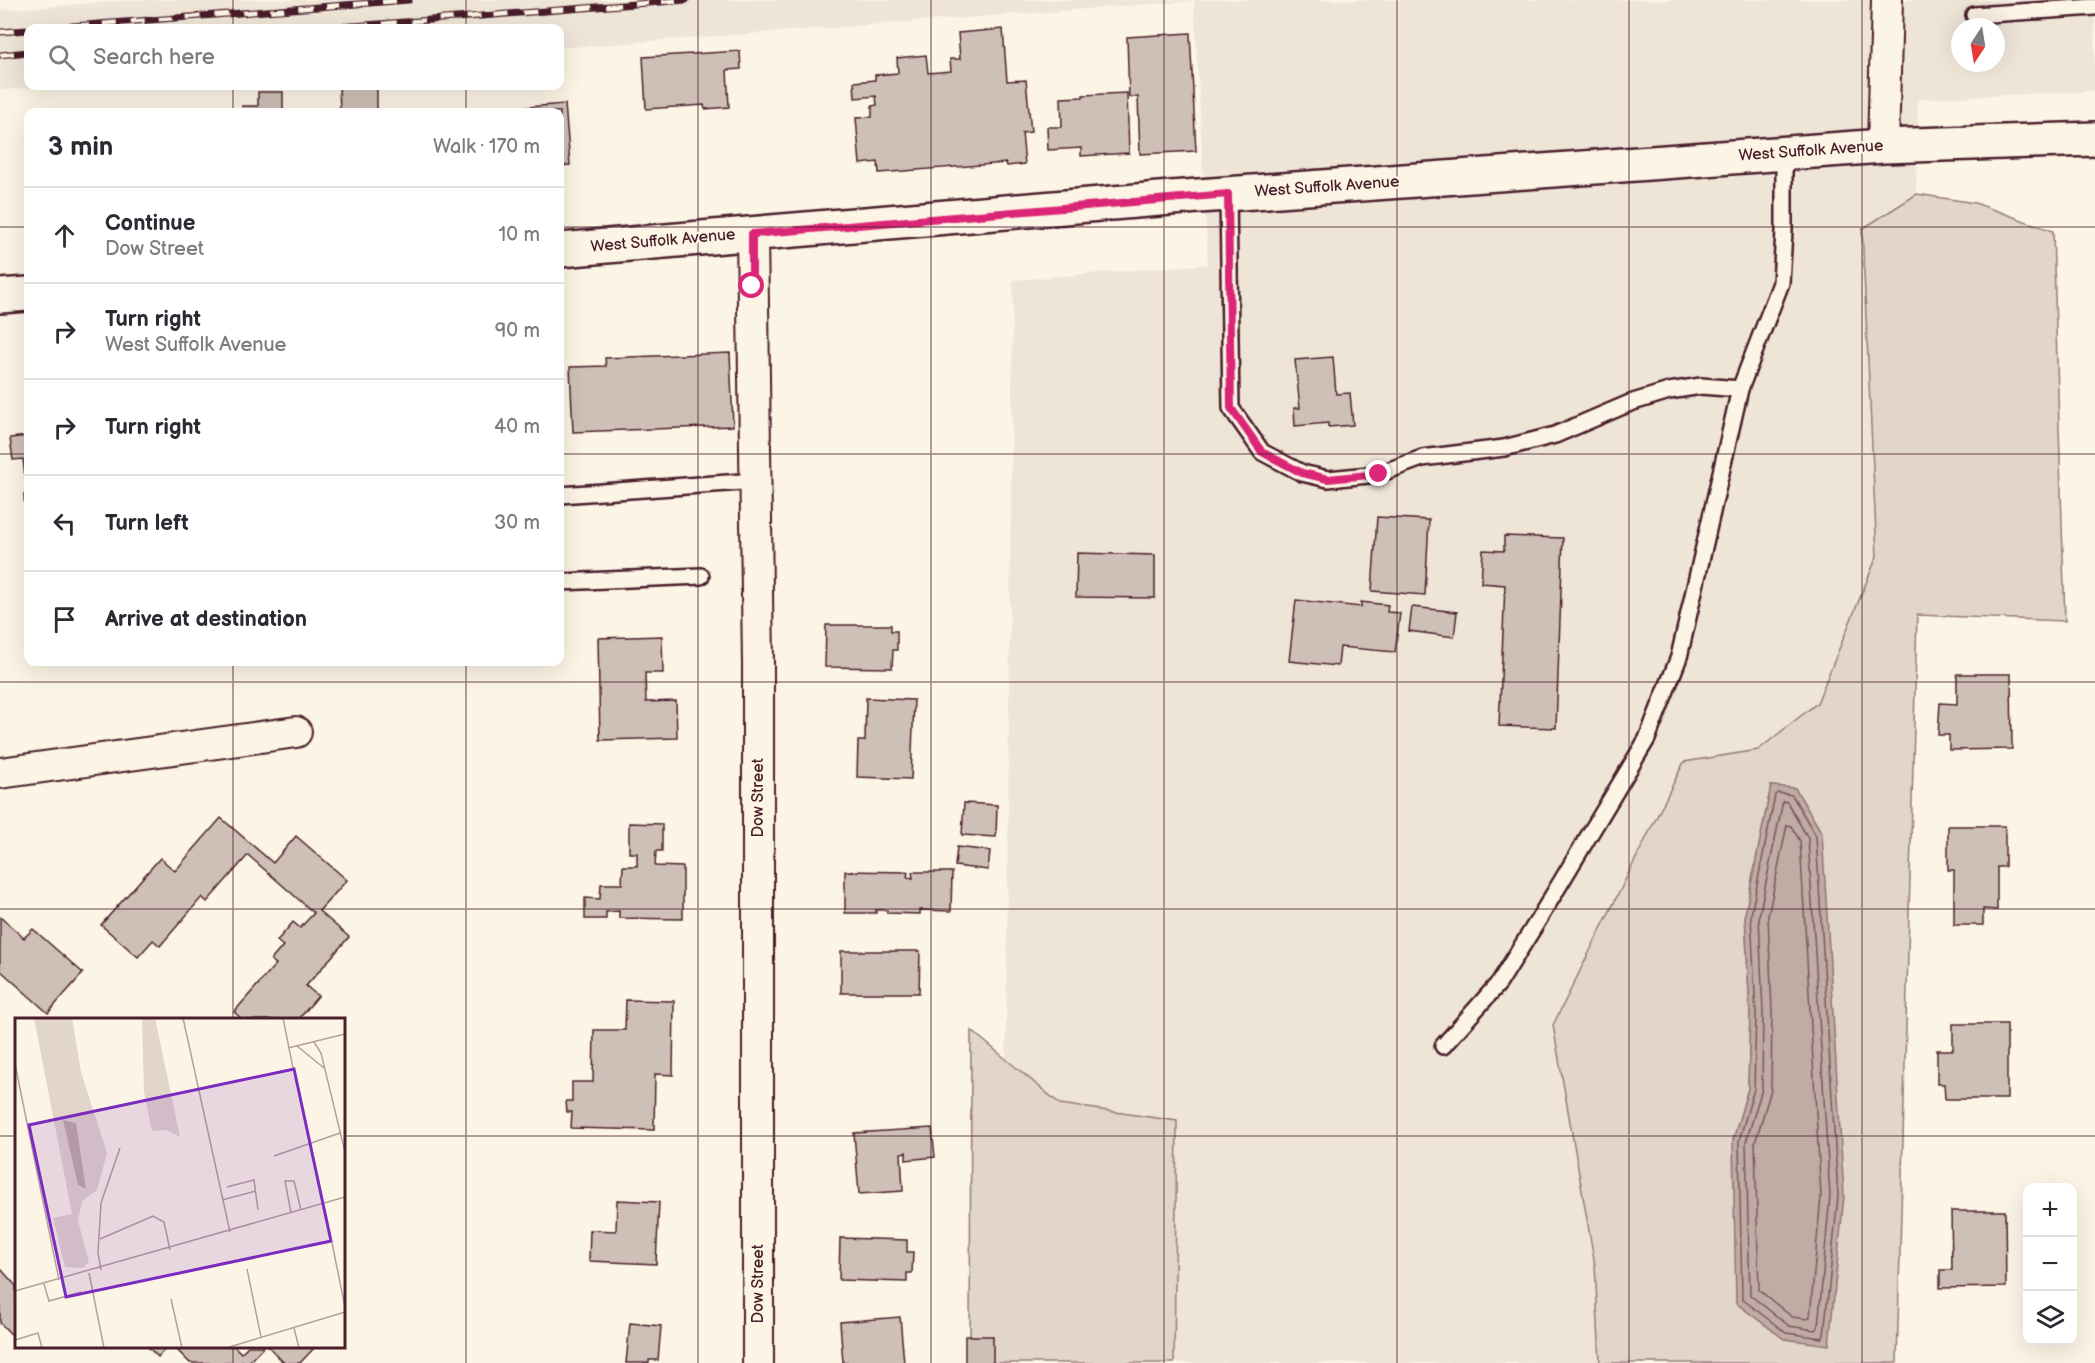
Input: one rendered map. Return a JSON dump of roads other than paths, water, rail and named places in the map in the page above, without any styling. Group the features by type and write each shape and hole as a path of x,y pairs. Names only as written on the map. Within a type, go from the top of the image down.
{"main road":[{"name":"West Suffolk Avenue","path":"564,250 1228,194 1784,153 1883,146 2095,140"},
{"path":"0,296 24,294"}],"street":[{"path":"1883,146 1887,0"},
{"name":"Dow Street","path":"752,234 758,663 758,1363"},
{"path":"0,773 296,732"}],"lane":[{"path":"1974,15 2095,7"},
{"path":"1443,1046 1499,983 1647,738 1679,657 1740,389 1781,284 1784,153"},
{"path":"1228,194 1231,408 1262,452 1302,473 1328,479 1379,474 1422,458 1504,448 1555,435 1630,403 1669,391 1701,386 1740,389"},
{"path":"564,495 756,481"},
{"path":"564,582 701,576"}],"water":[{"path":"1771,786 1795,788 1822,833 1844,1196 1829,1345 1784,1339 1736,1303 1733,1140 1748,1089 1750,1013 1745,914"}],"railway":[{"path":"99,24 409,0"},
{"path":"378,24 686,0"},
{"path":"0,32 24,30"},
{"path":"0,55 24,52"}]}
